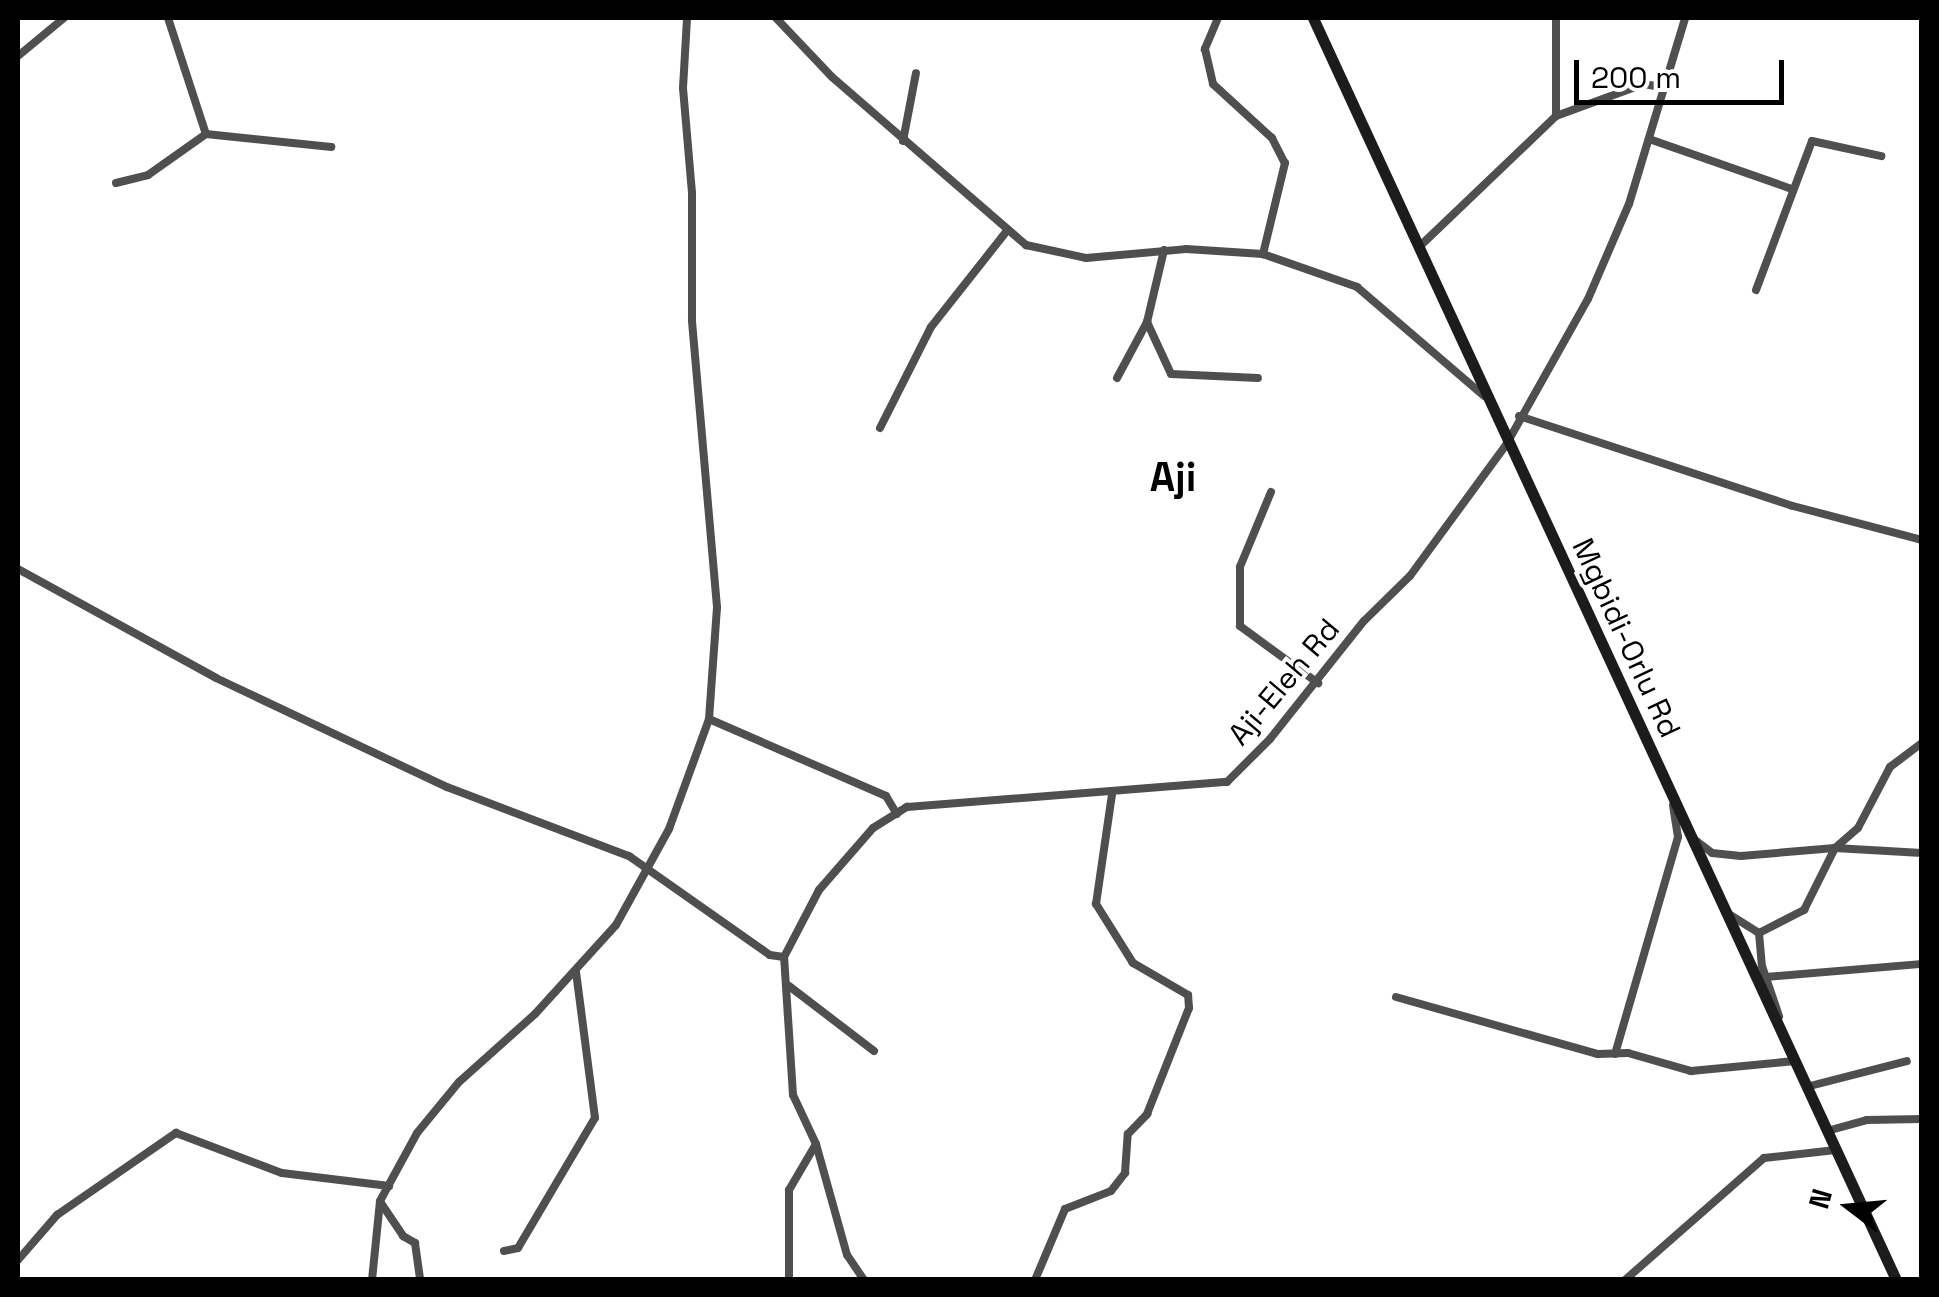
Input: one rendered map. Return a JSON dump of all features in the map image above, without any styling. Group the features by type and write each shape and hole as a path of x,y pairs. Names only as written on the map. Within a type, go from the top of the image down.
{"main road":[{"name":"Mgbidi-Orlu Rd","path":"1313,18 1506,444 1896,1280"}],"street":[{"path":"18,56 64,18"},
{"path":"168,18 206,134"},
{"path":"372,1280 380,1202 417,1133 459,1082 576,971 649,871 709,719 717,607 692,320 692,193 682,88 687,18"},
{"path":"776,18 903,141 1006,232 1026,244 1086,258 1164,250 1262,254 1357,288 1484,396"},
{"path":"1218,18 1205,49 1213,84 1272,138 1285,163 1262,254"},
{"path":"1556,18 1556,116"},
{"name":"Aji-Eleh Rd","path":"897,814 908,807 1227,782 1318,682 1364,620 1421,562 1506,444 1588,299 1652,140 1685,18"},
{"path":"903,141 916,73"},
{"path":"1419,247 1556,116 1644,84 1667,88"},
{"path":"116,183 148,175 206,134 331,148"},
{"path":"1652,140 1792,188"},
{"path":"1756,290 1812,140 1881,156"},
{"path":"880,428 931,327 1006,232"},
{"path":"1117,378 1146,322 1164,250"},
{"path":"1146,322 1171,374 1258,378"},
{"path":"1519,416 1739,490 1922,540"},
{"path":"1271,492 1240,568 1240,626 1318,682"},
{"path":"18,569 216,678 447,788 629,856 770,955 784,958"},
{"path":"709,719 886,796 897,814 834,869 784,958 789,986 793,1095 816,1144 847,1254 866,1279"},
{"path":"1759,933 1812,902 1834,848 1858,828 1890,766 1922,743"},
{"path":"1615,1054 1678,837 1671,791"},
{"path":"1035,1280 1066,1209 1111,1191 1125,1173 1128,1134 1147,1114 1189,1008 1188,994 1133,964 1096,904 1112,794"},
{"path":"1692,837 1712,853 1741,856 1834,848 1922,853"},
{"path":"1726,913 1759,933 1766,978 1785,1040"},
{"path":"1766,978 1922,964"},
{"path":"504,1251 518,1248 595,1118 576,971"},
{"path":"789,986 874,1051"},
{"path":"1396,997 1691,1072 1794,1061"},
{"path":"1806,1087 1907,1061"},
{"path":"1827,1132 1868,1120 1922,1119"},
{"path":"18,1260 57,1215 176,1133 282,1173 389,1186"},
{"path":"789,1280 790,1190 816,1144"},
{"path":"1626,1280 1764,1158 1836,1150"},
{"path":"380,1202 403,1236 415,1244 420,1280"}],"district":[{"name":"Aji","path":"1173,478"}]}
